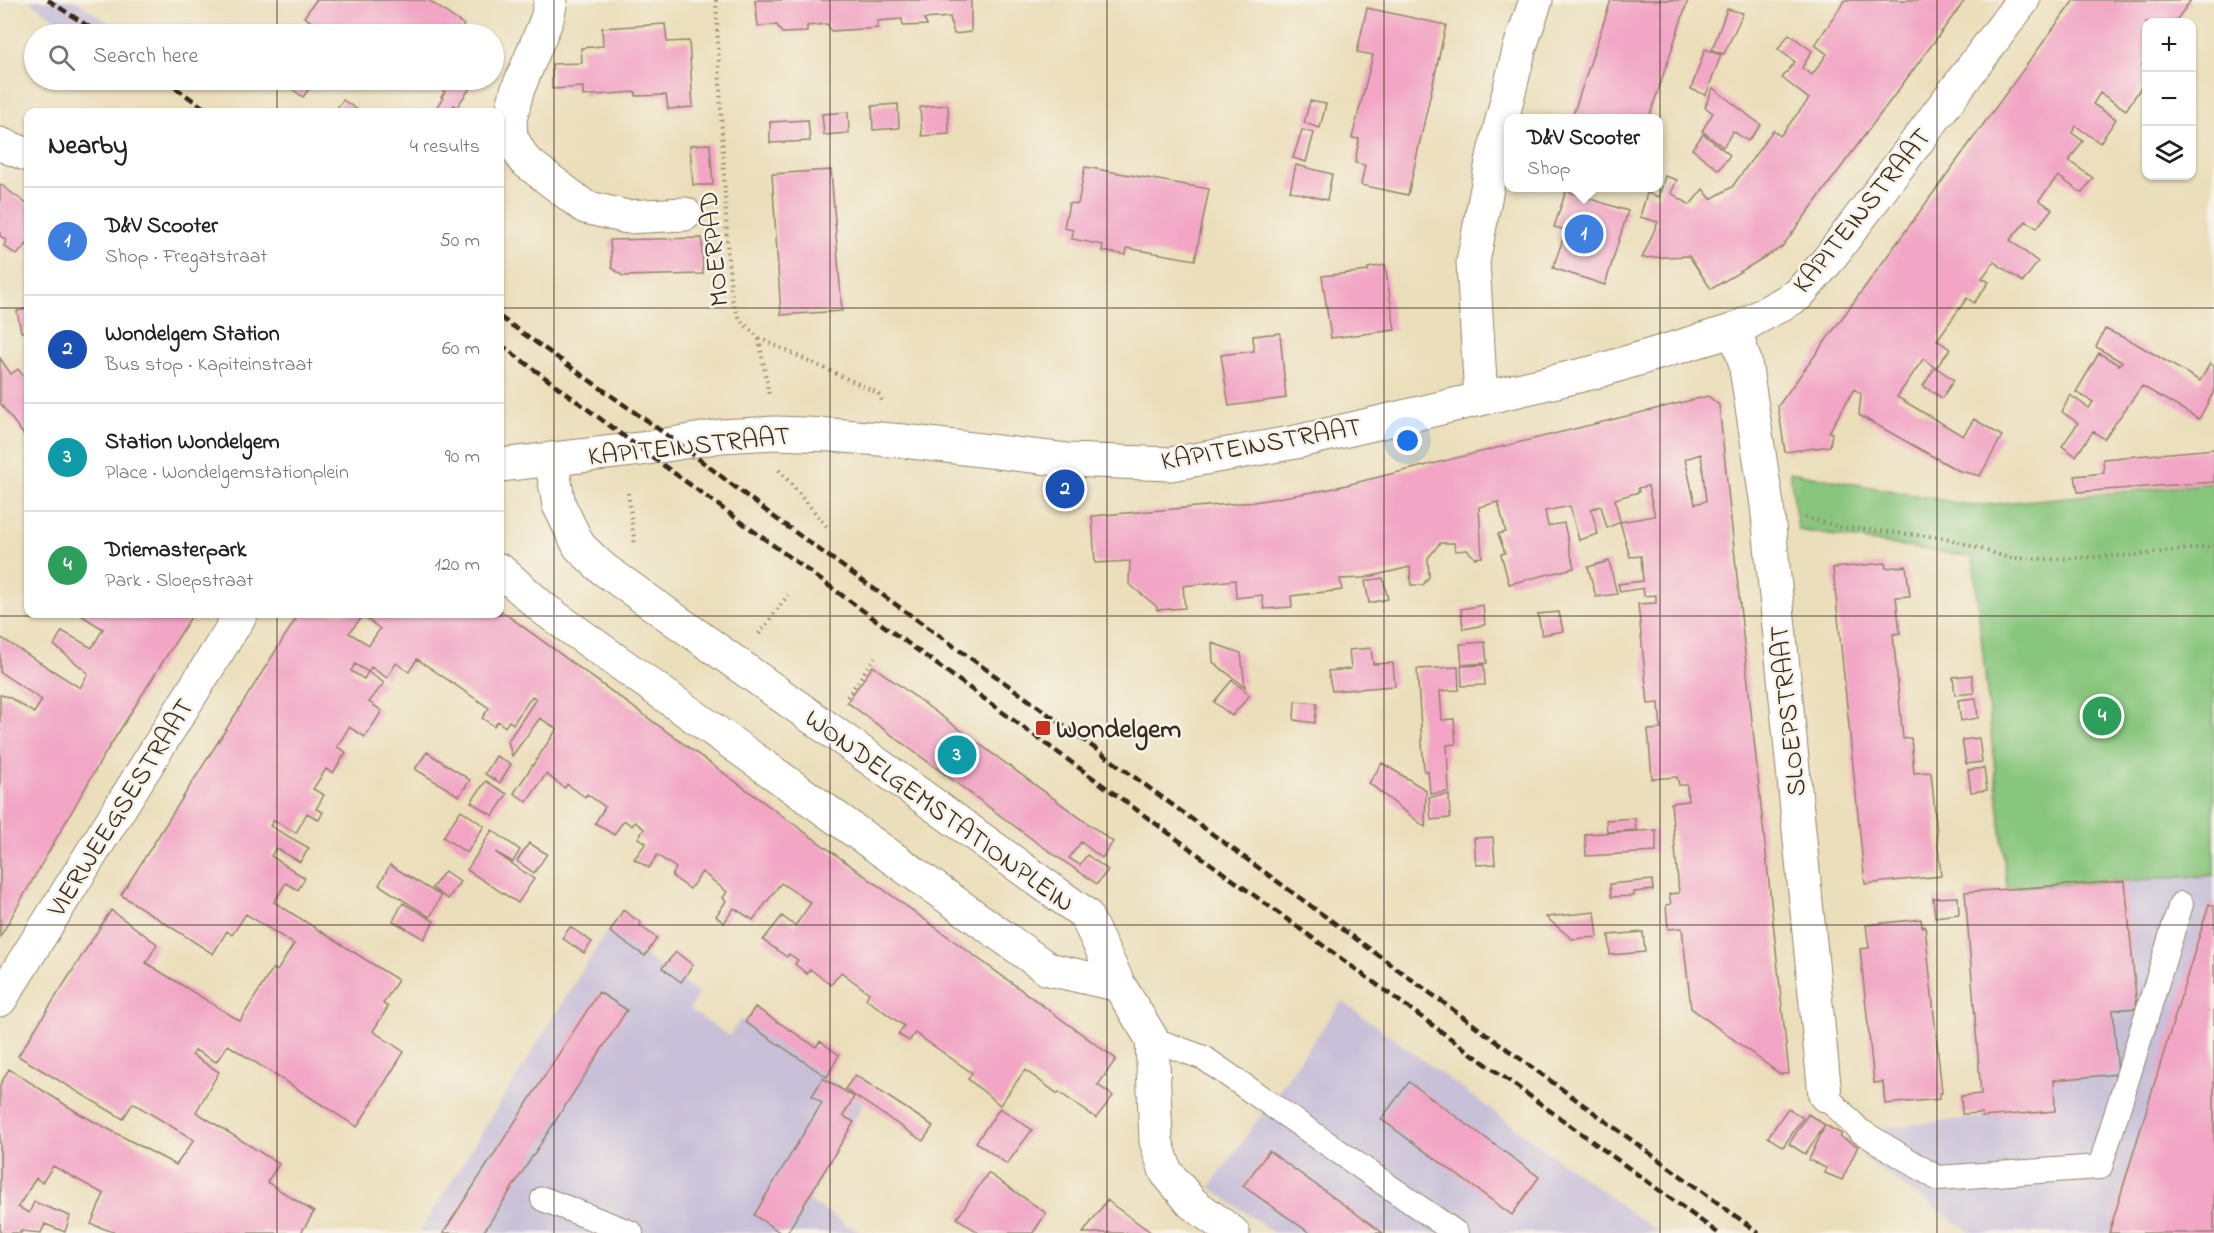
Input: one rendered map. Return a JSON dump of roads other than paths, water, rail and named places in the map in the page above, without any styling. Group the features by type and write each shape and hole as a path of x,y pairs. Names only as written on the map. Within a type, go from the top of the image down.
{"street":[{"path":"551,0 547,19 518,91 510,120 511,137 524,160 585,207 627,217 685,214"},
{"path":"1481,399 1473,262 1493,157 1520,47 1536,0"},
{"name":"KAPITEINSTRAAT","path":"550,459 641,449 722,436 763,434 832,435 1067,460 1171,464 1296,442 1595,372 1735,330 1798,295 1835,250 2023,0"},
{"path":"0,144 24,153"},
{"name":"SLOEPSTRAAT","path":"1735,330 1745,362 1767,506 1826,1095"},
{"path":"504,465 550,459"},
{"name":"WONDELGEMSTATIONPLEIN","path":"550,459 559,505 579,546 602,568 1085,914 1119,985 1152,1039"},
{"path":"504,574 544,609 1048,969 1119,985"},
{"name":"VIERWEEGSESTRAAT","path":"0,1000 239,618"},
{"path":"1152,1039 1156,1142 1166,1172 1192,1203 1233,1233"}],"lane":[{"path":"1826,1095 1859,1130 1937,1178 2100,1167 2181,904"},
{"path":"1152,1039 1204,1058 1456,1233"},
{"path":"543,1199 632,1233"}],"railway":[{"path":"48,0 85,24"},
{"path":"178,90 204,108"},
{"path":"504,320 678,443 778,520 1015,690 1759,1233"},
{"path":"504,347 1718,1233"}],"place":[{"name":"D&V Scooter","path":"1584,234"},
{"name":"Wondelgem Station","path":"1065,489"},
{"name":"Driemasterpark","path":"2102,716"},
{"name":"Wondelgem","path":"1043,728"},
{"name":"Station Wondelgem","path":"957,755"}]}
